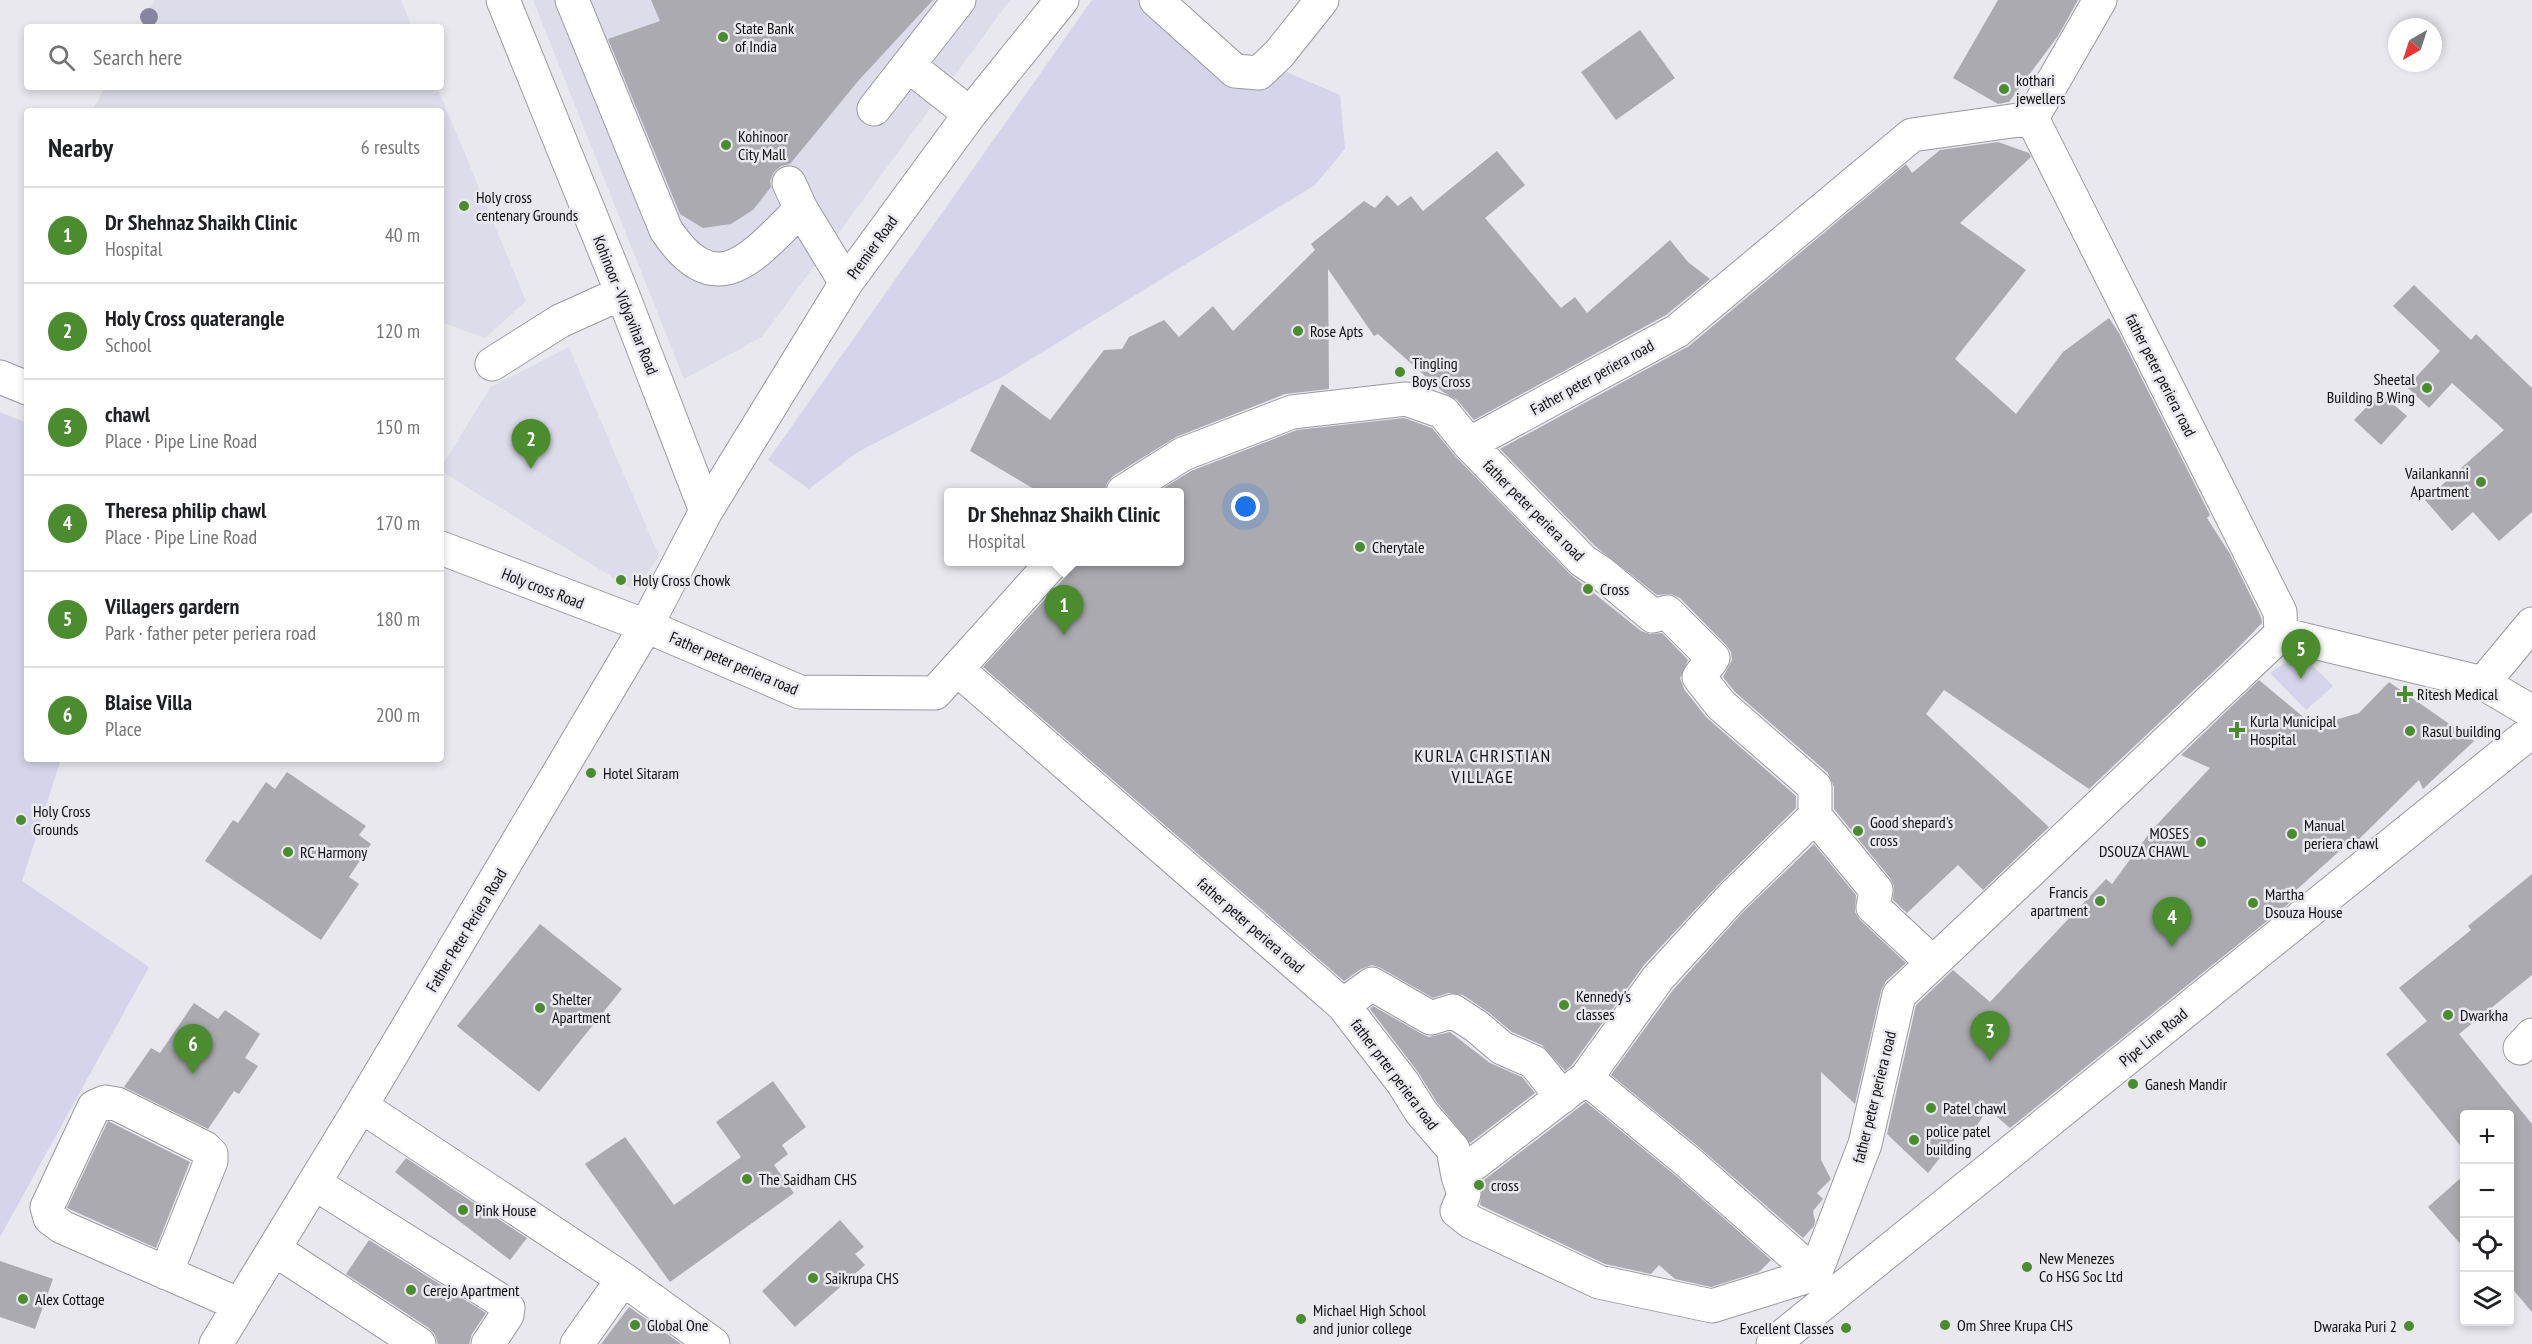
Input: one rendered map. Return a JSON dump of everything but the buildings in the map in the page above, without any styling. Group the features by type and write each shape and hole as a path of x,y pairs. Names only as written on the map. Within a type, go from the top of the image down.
{"street":[{"name":"Kohinoor - Vidyavihar Road","path":"503,0 622,293 706,511"},
{"path":"572,0 666,230 677,247 699,264 722,270 744,263 795,196 846,283"},
{"path":"874,109 959,0"},
{"path":"1156,0 1235,71 1259,73 1279,54 1322,0"},
{"path":"2032,118 2100,0"},
{"name":"Premier Road","path":"706,511 846,283 1048,7"},
{"path":"908,65 970,114"},
{"name":"Father peter periera road","path":"1469,444 1677,331 1912,135 2032,118"},
{"name":"father peter periera road","path":"1815,1274 1865,1144 1899,995 2281,634 2280,612 2032,118"},
{"path":"492,364 560,321 622,293"},
{"path":"0,377 24,387"},
{"path":"1129,488 1183,454 1292,412 1406,399 1443,412 1469,444"},
{"name":"father peter periera road","path":"1469,444 1570,550 1653,616 1667,612 1713,658 1699,677 1721,705 1815,787 1815,816"},
{"name":"Father Peter Periera Road","path":"216,1344 361,1106 646,626 706,511"},
{"name":"Holy cross Road","path":"444,549 646,626"},
{"name":"Father peter periera road","path":"646,626 800,692 935,693 1049,566"},
{"path":"2483,683 2532,624"},
{"path":"2281,634 2483,683 2532,712"},
{"name":"father peter periera road","path":"957,669 1343,1005"},
{"name":"Pipe Line Road","path":"1773,1344 2532,731"},
{"path":"1815,1274 1712,1306 1599,1282 1471,1222 1457,1211 1464,1194 1458,1176 1574,1087 1658,978 1731,898 1815,816 1876,890 1873,908 1933,963"},
{"path":"1343,1005 1372,984 1431,1018 1453,1011 1476,1026 1502,1048 1534,1062 1688,1162 1815,1274"},
{"name":"father prter periera road","path":"1343,1005 1403,1083 1421,1112 1454,1149 1458,1176"},
{"path":"166,1273 211,1161 211,1154 205,1148 117,1104 105,1102 94,1107 47,1208 50,1218 62,1227 166,1273 240,1305"},
{"path":"361,1106 624,1279 713,1344"},
{"path":"314,1183 503,1302 508,1308 507,1315 488,1344"},
{"path":"274,1249 419,1344"},
{"path":"577,1344 624,1279"}],"shaded area":[{"path":"155,0 401,0 411,24 142,24"},
{"path":"533,0 1010,0 762,337 684,379"},
{"path":"1092,0 1169,0 1219,43 1340,95 1345,149 1315,185 1000,378 856,453 809,489 768,460"},
{"name":"Holy cross centenary Grounds","path":"103,90 438,90 526,301 485,338 444,323 444,108 94,108"},
{"path":"569,347 659,556 635,591 444,473 444,462 491,387"},
{"name":"Holy Cross Grounds","path":"0,412 24,422 24,762 60,762 22,881 149,967 0,1237"},
{"path":"2300,653 2333,686 2306,710 2270,673"}],"place":[{"name":"State Bank of India","path":"723,37"},
{"name":"kothari jewellers","path":"2004,89"},
{"name":"Kohinoor City Mall","path":"726,145"},
{"name":"Holy cross centenary Grounds","path":"464,206"},
{"name":"Rose Apts","path":"1298,331"},
{"name":"Tingling Boys Cross","path":"1400,372"},
{"name":"Sheetal Building B Wing","path":"2427,388"},
{"name":"Holy Cross quaterangle","path":"531,469"},
{"name":"Vailankanni Apartment","path":"2481,482"},
{"name":"Cherytale","path":"1360,547"},
{"name":"Holy Cross Chowk","path":"621,580"},
{"name":"Cross","path":"1588,589"},
{"name":"Dr Shehnaz Shaikh Clinic","path":"1064,635"},
{"name":"Villagers gardern","path":"2301,679"},
{"name":"Ritesh Medical","path":"2405,694"},
{"name":"Kurla Municipal Hospital","path":"2237,730"},
{"name":"Rasul building","path":"2410,731"},
{"name":"Hotel Sitaram","path":"591,773"},
{"name":"Holy Cross Grounds","path":"21,820"},
{"name":"Good shepard's cross","path":"1858,831"},
{"name":"Manual periera chawl","path":"2292,834"},
{"name":"MOSES DSOUZA CHAWL","path":"2201,842"},
{"name":"RC Harmony","path":"288,852"},
{"name":"Francis apartment","path":"2100,901"},
{"name":"Martha Dsouza House","path":"2253,903"},
{"name":"Theresa philip chawl","path":"2172,947"},
{"name":"Kennedy's classes","path":"1564,1005"},
{"name":"Shelter Apartment","path":"540,1008"},
{"name":"Dwarkha","path":"2448,1015"},
{"name":"chawl","path":"1990,1061"},
{"name":"Blaise Villa","path":"193,1074"},
{"name":"Ganesh Mandir","path":"2133,1084"},
{"name":"Patel chawl","path":"1931,1108"},
{"name":"police patel building","path":"1914,1140"},
{"name":"The Saidham CHS","path":"747,1179"},
{"name":"cross","path":"1479,1185"},
{"name":"Pink House","path":"463,1210"},
{"name":"New Menezes Co HSG Soc Ltd","path":"2027,1267"},
{"name":"Saikrupa CHS","path":"813,1278"},
{"name":"Cerejo Apartment","path":"411,1290"},
{"name":"Alex Cottage","path":"23,1299"},
{"name":"Michael High School and junior college","path":"1301,1319"},
{"name":"Global One","path":"635,1325"},
{"name":"Om Shree Krupa CHS","path":"1945,1325"},
{"name":"Dwaraka Puri 2","path":"2409,1326"},
{"name":"Excellent Classes","path":"1846,1328"}],"district":[{"name":"KURLA CHRISTIAN VILLAGE","path":"1483,766"}]}
